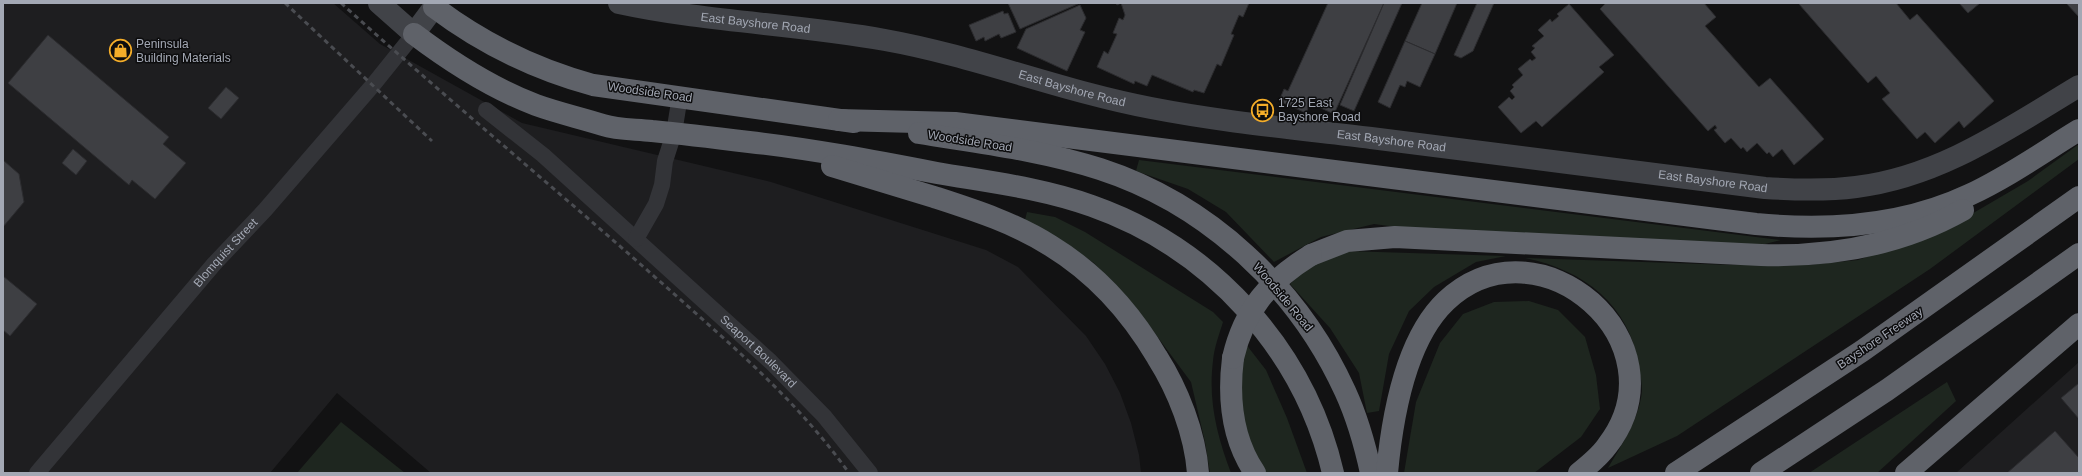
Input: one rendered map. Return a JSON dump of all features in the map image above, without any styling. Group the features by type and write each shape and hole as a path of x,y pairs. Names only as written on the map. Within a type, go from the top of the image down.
{"highway":[{"name":"Woodside Road","path":"433,4 472,35 518,59 543,70 593,85 680,96 1018,149 1074,161 1128,179 1178,204 1202,220 1247,255 1268,276 1319,342 1346,392 1361,433 1371,473"},
{"path":"414,34 434,49 482,79 535,104 606,126 727,139 832,154 1038,191 1089,205 1137,224 1181,251 1203,267 1240,301 1265,331 1287,362 1312,407 1333,473"},
{"path":"839,120 955,122 1756,224 1808,227 1842,226 1890,220 1946,205 1998,180 2079,132"},
{"path":"1255,473 1244,455 1233,419 1231,379 1233,358 1242,330 1253,307 1279,277 1310,254 1347,240 1395,237 1786,256 1839,252 1894,239 1949,218 2001,188 2079,132"},
{"path":"727,139 818,162 978,211 1027,232 1074,261 1113,296 1131,318 1165,369 1185,418 1193,444 1198,473"},
{"name":"Bayshore Freeway","path":"1676,473 1862,351 2079,198"},
{"path":"1761,473 1887,390 2079,254"},
{"path":"1387,473 1400,393 1408,367 1419,340 1432,317 1446,302 1474,282 1509,273 1526,273 1545,277 1578,290 1605,314 1624,349 1629,375 1629,389 1626,408 1620,426 1607,446 1579,473"},
{"path":"1906,473 2079,324"}],"street":[{"path":"379,3 414,34 433,4"},
{"name":"East Bayshore Road","path":"618,3 668,12 858,36 917,46 1074,90 1152,109 1765,188 1796,190 1858,187 1925,170 1973,149 2079,86"},
{"name":"Blomquist Street","path":"37,473 214,264 265,210 373,85 414,34"},
{"path":"636,239 656,204 662,185 665,162 674,133 680,96"},
{"name":"Seaport Boulevard","path":"486,110 543,155 799,389 824,416 870,473"}],"shaded area":[{"path":"3,3 333,3 380,44 522,123 771,182 986,250 1018,267 1086,336 1105,364 1120,393 1131,423 1139,455 1141,473 431,473 337,393 270,473 3,473"},
{"path":"2079,144 2079,159 1930,269 1677,436 1608,468 1634,422 1640,402 1642,385 1634,345 1626,326 1615,308 1585,281 1566,271 1525,258 1732,265 1808,265 1858,260 1946,229 2028,181"},
{"path":"1139,160 1781,240 1753,247 1426,231 1374,224 1321,237 1274,262 1226,212 1188,189 1136,171"},
{"path":"1027,212 1055,217 1085,232 1213,312 1223,322 1214,356 1212,390 1218,432 1231,473 1210,473 1205,442 1191,382 1148,324 1094,263 1025,220"},
{"path":"1346,251 1506,256 1476,262 1434,287 1409,311 1389,354 1379,411 1367,413 1359,373 1330,328 1290,284 1308,267"},
{"path":"1529,301 1558,310 1585,337 1596,375 1600,409 1581,437 1534,473 1404,473 1416,402 1440,343 1463,314 1494,302"},
{"path":"1245,343 1266,370 1287,418 1307,473 1261,473 1251,458 1236,373"},
{"path":"2079,362 2079,473 1956,473"},
{"path":"1947,382 1956,401 1877,473 1809,473"},
{"path":"341,422 405,473 297,473"}],"building":[{"path":"1008,3 1080,3 1020,29"},
{"path":"1121,3 1249,3 1243,17 1239,15 1231,34 1234,35 1221,66 1217,64 1204,93 1194,90 1193,92 1152,75 1147,86 1135,81 1134,84 1097,67 1104,51 1108,54 1117,34 1113,33 1119,18 1123,20 1125,15"},
{"path":"1328,3 1384,3 1334,114 1310,103 1306,113 1279,101 1284,89 1288,91"},
{"path":"1384,3 1402,3 1354,111 1340,105"},
{"path":"1422,3 1457,3 1435,54 1405,41"},
{"path":"1477,3 1494,3 1473,51 1461,58 1454,55"},
{"path":"1606,3 1704,3 1716,17 1705,26 1759,87 1770,78 1824,139 1794,165 1782,149 1773,157 1769,152 1767,154 1757,143 1747,152 1743,147 1741,149 1731,138 1725,143 1714,130 1717,128 1715,125 1708,131 1600,9"},
{"path":"1896,3 1910,20 1917,14 1994,101 1964,128 1959,121 1935,143 1925,132 1917,139 1882,99 1890,93 1876,76 1868,83 1799,4"},
{"path":"1959,3 1980,3 1968,13"},
{"path":"2066,3 2079,3 2079,17"},
{"path":"1569,4 1614,55 1599,67 1604,72 1542,127 1536,121 1521,133 1498,107 1509,97 1512,100 1515,97 1510,91 1514,87 1512,85 1523,75 1518,69 1530,59 1532,61 1536,58 1531,52 1535,48 1532,46 1544,36 1538,30 1550,19 1552,22 1559,16 1557,14"},
{"path":"1080,5 1086,18 1080,30 1085,32 1067,71 1017,48 1026,29"},
{"path":"1003,11 1004,14 1008,13 1016,32 1001,38 999,34 985,41 984,37 976,41 969,25"},
{"path":"48,35 169,137 163,144 186,163 155,199 132,180 129,185 8,83"},
{"path":"1405,41 1435,54 1420,87 1407,81 1405,87 1400,85 1390,108 1378,102"},
{"path":"226,87 239,98 221,119 208,108"},
{"path":"73,149 87,161 76,175 62,163"},
{"path":"3,160 19,174 24,202 3,227"},
{"path":"3,276 37,304 10,336 3,330"},
{"path":"2079,383 2079,419 2061,398"},
{"path":"2055,431 2079,458 2079,473 2007,473"}],"railway":[{"path":"285,3 432,141"},
{"path":"341,3 738,351 807,421 829,446 849,473"}],"place":[{"name":"Peninsula Building Materials","path":"121,51"},
{"name":"1725 East Bayshore Road","path":"1262,110"}]}
